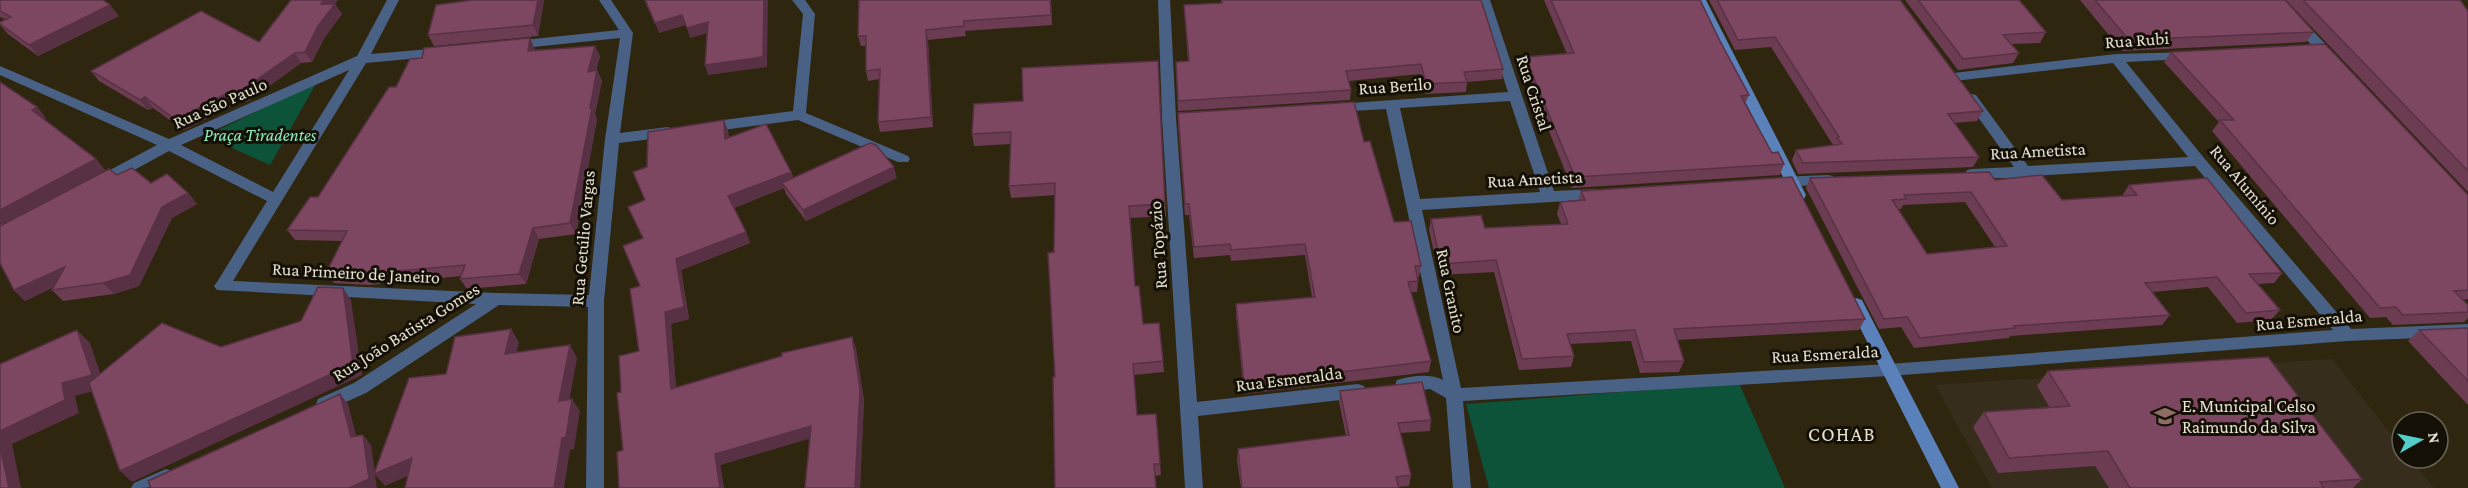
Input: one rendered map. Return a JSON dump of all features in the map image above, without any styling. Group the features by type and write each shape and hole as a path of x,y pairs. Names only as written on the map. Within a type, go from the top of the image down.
{"street":[{"path":"0,70 169,145 274,200 362,59 393,0"},
{"path":"500,46 627,33 605,0"},
{"path":"798,0 809,14 799,115"},
{"name":"Rua Topázio","path":"1164,0 1174,117 1194,488"},
{"name":"Rua Cristal","path":"1484,0 1548,198"},
{"path":"1700,0 1808,213"},
{"path":"2276,0 2338,66"},
{"name":"Rua Getúlio Vargas","path":"595,488 596,301 612,139 627,33"},
{"path":"2299,49 2322,48"},
{"name":"Rua São Paulo","path":"84,191 169,145 362,59 454,50"},
{"name":"Rua Rubi","path":"2026,172 1951,72 2116,58 2196,54"},
{"name":"Rua Alumínio","path":"2116,58 2199,160 2348,335"},
{"name":"Rua Berilo","path":"1322,109 1516,96"},
{"name":"Rua Granito","path":"1392,104 1454,395 1462,488"},
{"path":"612,139 799,115 903,159"},
{"name":"Rua Ametista","path":"1956,175 2199,160"},
{"path":"1769,183 1839,179"},
{"name":"Rua Ametista","path":"1412,206 1618,193"},
{"name":"Rua Primeiro de Janeiro","path":"274,200 222,286 496,299 596,301"},
{"path":"1846,286 1950,488"},
{"name":"Rua João Batista Gomes","path":"308,411 360,387 496,299"},
{"name":"Rua Esmeralda","path":"1189,410 1432,382 1454,395 1889,370 2348,335 2468,330"},
{"path":"141,488 182,469"}],"shaded area":[{"name":"E. Municipal Celso Raimundo da Silva","path":"2332,359 2390,433 2390,470 2420,470 2434,488 1992,488 1935,385"}],"green space":[{"name":"Praça Tiradentes","path":"317,82 270,165 206,136"},
{"path":"1739,383 1785,488 1489,488 1466,404"}],"building":[{"path":"0,0 103,0 110,5 29,45 0,24 11,17 0,11"},
{"path":"291,0 324,0 321,4 335,4 318,26 305,52 295,53 239,92 233,90 176,120 145,97 140,100 91,71 201,11 259,42"},
{"path":"473,0 538,0 533,25 428,35 436,5"},
{"path":"645,0 764,0 763,57 705,65 708,22 687,28 682,15 655,23"},
{"path":"859,0 1050,0 1051,15 964,21 964,26 926,30 931,117 878,122 880,69 866,71 866,36 858,36"},
{"path":"1222,0 1481,0 1503,69 1464,72 1467,82 1426,84 1421,64 1346,71 1351,90 1178,101 1176,62 1189,61 1184,5 1222,3"},
{"path":"1551,0 1700,0 1749,95 1741,96 1772,153 1778,152 1784,164 1575,177 1525,57 1574,53"},
{"path":"1717,0 1900,0 1983,111 1948,114 1979,157 1803,163 1796,150 1842,144 1837,138 1839,137 1775,37 1738,40"},
{"path":"1918,0 2019,0 2046,32 2003,35 2019,53 1963,59"},
{"path":"2095,0 2285,0 2314,32 2129,40"},
{"path":"2303,0 2460,0 2468,11 2468,171"},
{"path":"530,38 528,51 595,46 588,72 597,70 590,108 592,108 570,223 533,228 519,274 460,279 465,265 362,274 326,273 347,231 287,230 310,197 318,197 389,87 396,87 410,59 422,58 424,48"},
{"path":"2325,44 2468,195 2468,290 2454,291 2468,305 2468,312 2403,315 2396,307 2380,308 2220,120 2234,120 2171,52"},
{"path":"1158,61 1165,204 1129,206 1135,286 1139,286 1143,324 1159,323 1163,361 1133,364 1137,415 1156,414 1160,464 1154,464 1156,488 1055,488 1053,377 1055,377 1048,253 1054,252 1055,183 1009,186 1011,132 972,134 974,104 1023,101 1022,68"},
{"path":"0,82 37,107 32,110 96,159 0,210"},
{"path":"1354,102 1364,142 1370,141 1394,222 1411,221 1421,266 1415,266 1418,281 1408,282 1431,361 1244,384 1236,304 1315,297 1305,244 1231,250 1230,244 1194,247 1189,204 1185,204 1178,113"},
{"path":"724,120 725,139 766,124 791,172 728,196 746,232 676,259 684,307 665,312 671,389 782,356 782,353 852,337 860,389 855,488 805,488 811,426 715,454 720,488 619,488 617,452 623,450 617,393 621,392 619,356 639,351 630,289 640,286 623,246 643,238 628,207 645,200 633,172 647,167 648,132"},
{"path":"870,143 876,145 894,167 803,210 782,183"},
{"path":"132,168 151,183 167,174 188,193 162,207 130,275 103,283 52,290 65,267 14,290 0,263 0,226 109,169 117,175"},
{"path":"1989,172 1995,180 2042,175 2062,200 2137,195 2129,185 2207,178 2282,273 2249,274 2280,310 2246,313 2217,277 2145,283 2170,315 2014,326 2015,328 1920,338 1907,317 1884,319 1810,178","holes":["1971,192 2007,246 1927,254 1892,200 1906,199 1904,195"]},
{"path":"1792,177 1865,319 1674,329 1684,361 1644,362 1635,330 1567,334 1574,356 1522,359 1496,260 1441,264 1431,219 1481,215 1485,228 1568,224 1560,202 1585,200 1581,191"},
{"path":"318,287 343,288 353,364 120,471 89,383 162,323 221,347 301,321"},
{"path":"2468,328 2468,381 2419,330"},
{"path":"511,329 505,354 570,345 559,401 572,399 566,437 562,438 554,488 405,488 412,458 374,474 409,378 446,374 455,337"},
{"path":"77,330 92,375 62,383 65,400 0,431 0,364"},
{"name":"E. Municipal Celso Raimundo da Silva","path":"2268,357 2362,479 2320,482 2324,488 2130,488 2108,451 2009,458 1984,412 2070,406 2048,371"},
{"path":"1422,382 1431,420 1398,423 1411,475 1396,477 1399,488 1242,488 1238,449 1349,435 1340,391"},
{"path":"340,394 351,437 363,435 369,479 349,488 151,488 148,481"},
{"path":"0,446 9,488 0,488"}],"place":[{"name":"E. Municipal Celso Raimundo da Silva","path":"2165,416"}],"district":[{"name":"COHAB","path":"1842,434"}]}
